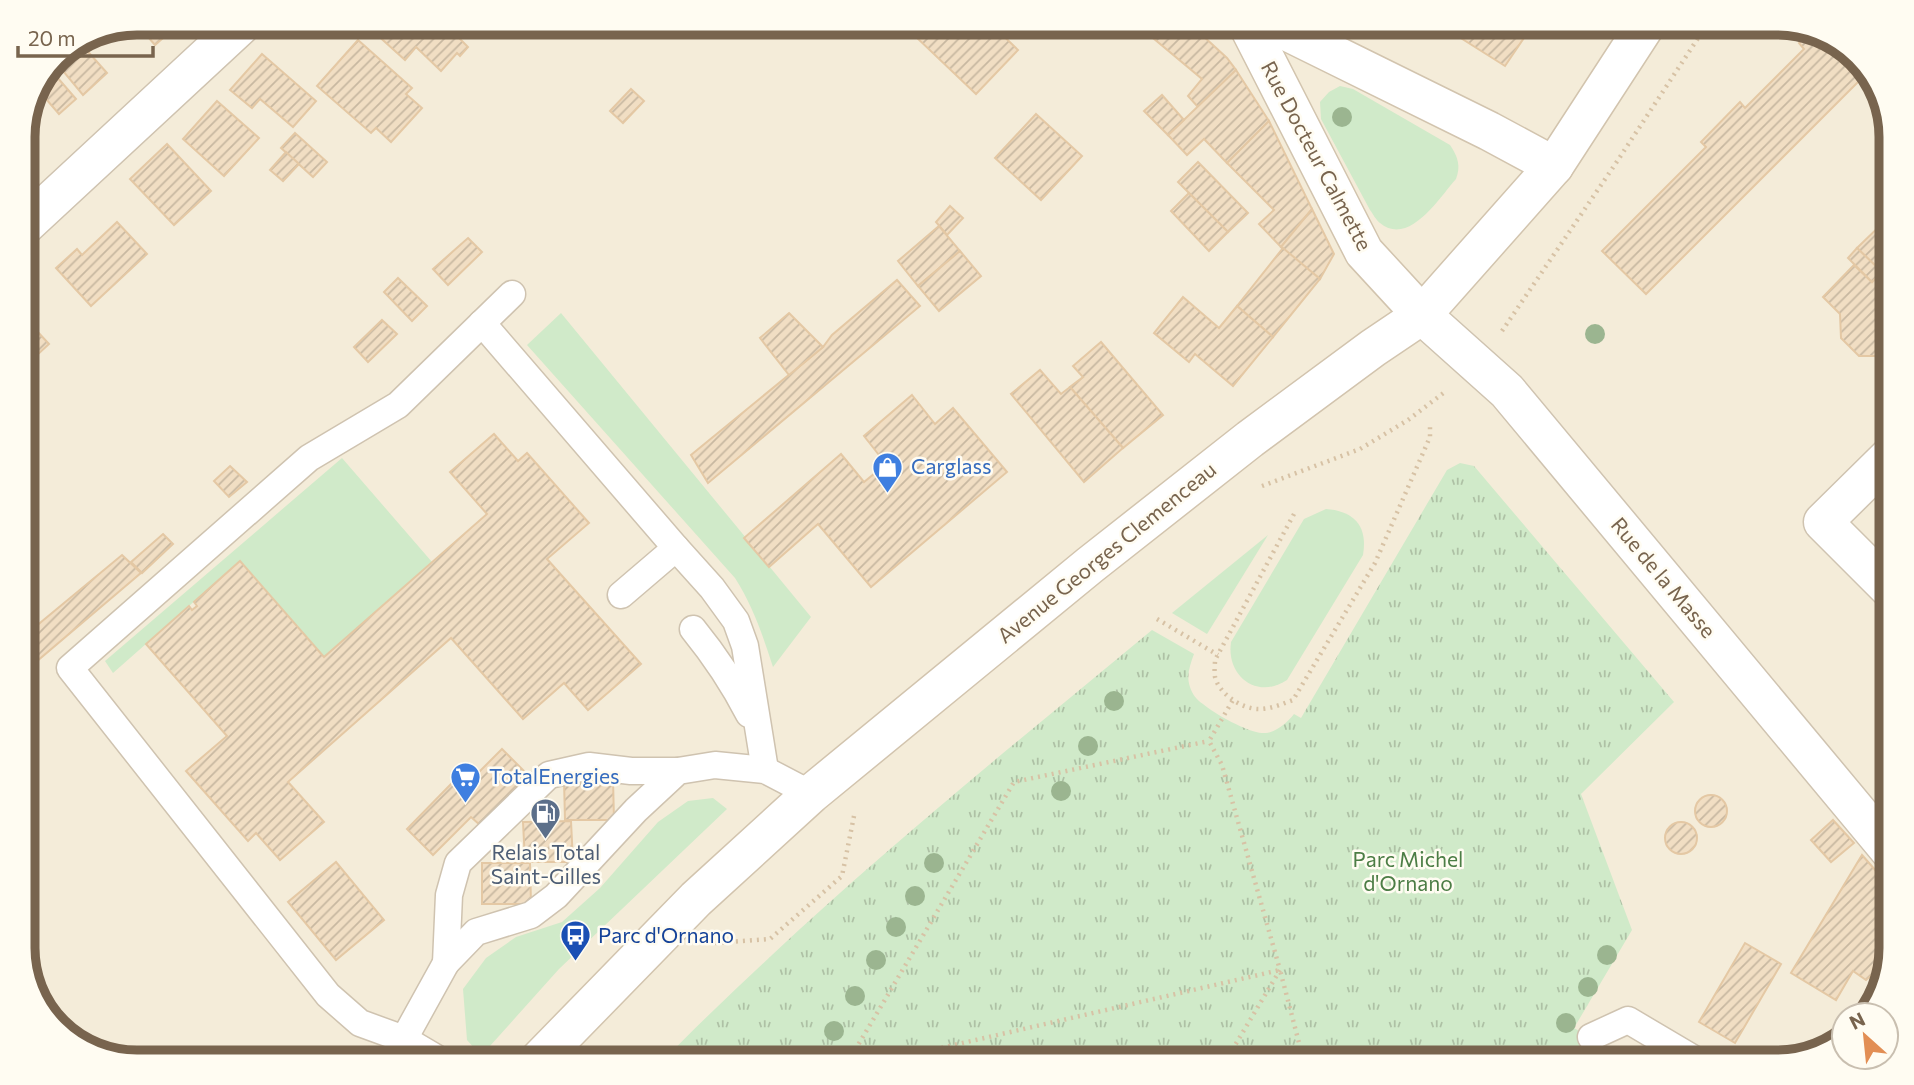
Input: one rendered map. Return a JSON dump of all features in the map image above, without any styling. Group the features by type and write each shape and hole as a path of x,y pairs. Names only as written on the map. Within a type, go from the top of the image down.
{"street":[{"path":"35,216 230,35"},
{"name":"Rue Docteur Calmette","path":"1253,35 1364,253 1422,315"},
{"name":"Rue Docteur Calmette","path":"1294,35 1476,124 1554,166"},
{"name":"Avenue Georges Clemenceau","path":"549,1050 696,899 811,794 1101,556 1261,431 1422,315 1554,166 1639,35"},
{"name":"Rue de la Masse","path":"1422,315 1507,391 1879,838"},
{"path":"1879,466 1823,522 1879,578"}],"lane":[{"path":"423,1050 404,1039 360,1023 328,995 70,668 309,458 398,405 512,294"},
{"path":"482,323 712,588 736,621 746,646 765,770"},
{"path":"621,596 676,548"},
{"path":"693,629 735,687 758,731"},
{"path":"446,963 449,895 458,863 550,775 589,766 631,771 678,771 715,765 765,770 811,794"},
{"path":"404,1039 446,963 476,932 531,915 556,896 636,810 678,771"},
{"path":"1591,1037 1628,1020 1679,1050"}],"path":[{"path":"1497,338 1700,35"},
{"path":"1252,490 1360,449 1408,420 1449,389"},
{"path":"1294,514 1215,660 1218,686 1233,700 1250,708 1278,706 1293,700 1375,563 1430,437 1430,423"},
{"path":"1157,618 1218,655"},
{"path":"856,1050 1014,782 1209,741 1233,700"},
{"path":"1209,741 1222,765 1301,1050"},
{"path":"713,943 770,939 842,876 854,814"},
{"path":"932,1050 1280,970"},
{"path":"1232,1050 1280,970"}],"shaded area":[{"path":"136,35 1778,35 1804,38 1828,49 1849,65 1865,86 1874,104 1879,130 1879,948 1876,975 1865,999 1830,1001 1830,1035 1804,1047 1778,1050 136,1050 110,1047 86,1036 65,1020 49,999 38,975 35,955 35,130 43,98 52,80 80,52 117,37"}],"green space":[{"path":"1340,86 1353,89 1450,145 1455,154 1458,162 1456,179 1432,208 1412,225 1391,229 1377,220 1321,119 1320,102 1329,92"},
{"path":"561,313 811,617 773,667 752,610 735,578 527,345"},
{"path":"342,458 432,562 324,657 240,561 113,673 105,661"},
{"name":"Parc Michel d'Ornano","path":"1460,463 1474,466 1674,702 1581,794 1632,930 1574,1028 1612,1050 674,1050 772,955 865,871 1152,630 1194,654 1188,675 1191,690 1199,701 1223,717 1249,730 1262,733 1280,728 1294,714 1301,718 1447,470"},
{"path":"1326,509 1344,513 1357,522 1363,536 1363,555 1287,680 1276,686 1255,686 1246,681 1233,665 1231,642 1304,519"},
{"path":"1268,535 1207,634 1172,613"},
{"path":"713,798 727,809 559,969 486,1050 476,1050 467,1040 463,989 486,958 516,937 562,922 600,888 658,822 688,801"}],"building":[{"path":"146,35 166,35 155,45"},
{"path":"377,35 464,35 460,39 468,47 460,56 457,53 441,71 416,47 405,60"},
{"path":"1002,35 1018,50 976,94 915,36"},
{"path":"1149,35 1202,35 1236,70 1198,107 1188,96 1202,79"},
{"path":"1456,35 1526,35 1505,66"},
{"path":"1804,38 1828,49 1849,65 1861,79 1646,294 1602,251 1706,147 1701,142 1740,102 1745,108 1804,49 1799,43"},
{"path":"358,40 412,88 406,94 422,108 391,142 376,128 371,133 317,86"},
{"path":"86,49 107,73 83,95 61,69"},
{"path":"262,54 316,101 293,127 260,99 252,108 230,90"},
{"path":"1236,70 1269,121 1227,163 1204,139 1187,155 1168,135"},
{"path":"56,76 76,99 59,114 44,96"},
{"path":"631,89 644,101 623,123 610,111"},
{"path":"1162,95 1184,120 1168,135 1144,111"},
{"path":"217,101 259,138 224,176 183,139"},
{"path":"1036,114 1082,156 1041,200 995,158"},
{"path":"1269,121 1312,209 1281,247 1259,224 1274,210 1227,163"},
{"path":"295,133 327,162 313,177 281,148"},
{"path":"167,144 211,191 174,225 130,179"},
{"path":"286,152 299,164 283,181 270,170"},
{"path":"1198,162 1248,213 1228,232 1178,182"},
{"path":"1189,193 1228,232 1209,251 1171,211"},
{"path":"950,206 963,218 947,235 936,222"},
{"path":"1312,209 1334,254 1320,279 1281,247"},
{"path":"117,222 147,254 91,306 56,268 77,249 82,255"},
{"path":"939,226 960,251 918,286 898,261"},
{"path":"1879,227 1879,269 1857,248"},
{"path":"468,238 482,252 448,285 433,269"},
{"path":"1283,248 1320,279 1273,337 1237,306"},
{"path":"1857,248 1879,269 1879,275 1872,282 1848,258"},
{"path":"960,251 981,276 939,311 918,286"},
{"path":"1854,265 1872,282 1879,275 1879,356 1859,356 1841,338 1840,314 1823,297"},
{"path":"398,278 427,306 412,321 384,292"},
{"path":"897,280 920,306 708,483 691,455 823,347 832,335"},
{"path":"1183,297 1219,328 1237,306 1273,337 1233,386 1195,354 1189,362 1154,333"},
{"path":"789,313 823,347 789,375 760,338"},
{"path":"382,320 397,334 368,362 354,347"},
{"path":"35,329 49,344 35,357"},
{"path":"1101,342 1163,415 1123,448 1070,387 1083,377 1073,366"},
{"path":"1040,370 1061,394 1070,387 1123,448 1084,482 1011,394"},
{"name":"Carglass","path":"912,395 935,424 953,408 1007,472 871,587 818,524 769,567 744,538 841,454 864,482 886,464 864,436"},
{"path":"494,434 518,461 527,453 589,523 547,559 641,664 588,710 564,683 523,719 451,638 288,782 324,822 280,860 256,833 248,841 186,771 227,736 146,644 189,606 192,610 197,606 194,602 240,561 324,657 487,514 450,472"},
{"path":"230,466 247,482 229,497 214,481"},
{"path":"163,534 173,544 142,573 131,562"},
{"path":"122,555 141,573 35,663 35,627"},
{"name":"TotalEnergies","path":"502,749 528,775 480,825 471,817 433,855 407,829 452,783 460,791"},
{"path":"613,779 614,820 565,820 564,780"},
{"path":"1711,795 1722,800 1727,811 1722,822 1711,827 1700,822 1695,811 1700,800"},
{"path":"1833,820 1854,843 1831,862 1811,840"},
{"path":"571,821 573,862 525,862 523,822"},
{"path":"1681,822 1692,827 1697,838 1692,849 1681,854 1670,849 1665,838 1670,827"},
{"path":"1862,855 1879,874 1877,971 1866,980 1853,971 1836,1000 1791,973"},
{"path":"336,862 384,920 336,960 288,902"},
{"path":"482,863 530,863 531,904 482,904"},
{"path":"1745,943 1781,964 1735,1043 1699,1022"}],"place":[{"name":"Carglass","path":"888,494"},
{"name":"TotalEnergies","path":"466,804"},
{"name":"Relais Total Saint-Gilles","path":"546,840"},
{"name":"Parc d'Ornano","path":"575,963"}]}
